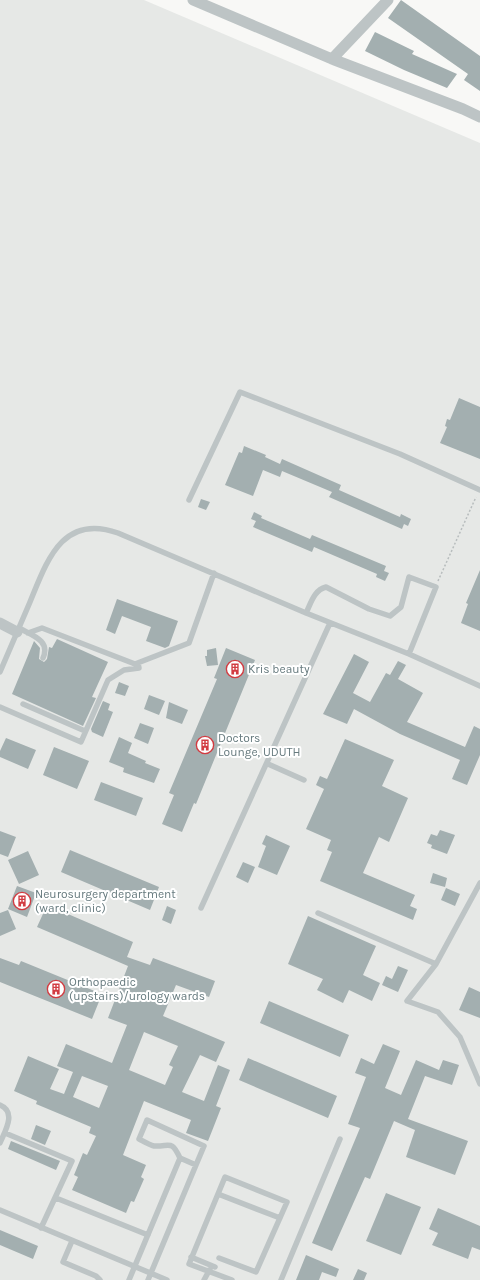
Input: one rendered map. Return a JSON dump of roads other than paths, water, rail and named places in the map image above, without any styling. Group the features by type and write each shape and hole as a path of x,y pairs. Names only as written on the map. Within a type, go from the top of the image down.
{"street":[{"path":"193,0 332,59 463,109 480,117"},
{"path":"332,59 388,0"},
{"path":"0,622 21,631"}],"lane":[{"path":"189,500 240,392 400,454 480,490"},
{"path":"0,672 21,631 52,552 68,537 82,531 96,529 111,531 214,573 306,613 408,654 480,686"},
{"path":"21,631 42,628 135,664 188,643 214,573"},
{"path":"306,613 316,594 326,587 369,609 390,616 401,607 409,577 436,587 408,654"},
{"path":"201,908 268,764 330,623"},
{"path":"21,631 42,642 45,649 43,658"},
{"path":"0,707 81,742 108,680 124,670 139,668 138,663"},
{"path":"23,704 86,731"},
{"path":"268,764 304,780"},
{"path":"480,883 436,964 407,1001 438,1012 460,1037 480,1084"},
{"path":"318,913 436,964"},
{"path":"0,1105 7,1110 9,1117 5,1133 0,1143"},
{"path":"129,1280 180,1158 176,1148 166,1144 154,1146 139,1139 147,1120 204,1146 148,1280"},
{"path":"5,1133 72,1161 41,1228"},
{"path":"281,1280 340,1140"},
{"path":"180,1158 196,1165"},
{"path":"219,1258 256,1272 287,1202 225,1177 189,1264 232,1280"},
{"path":"218,1194 280,1218"},
{"path":"56,1198 148,1236"},
{"path":"0,1210 167,1280"},
{"path":"72,1241 63,1262 96,1276 100,1280"},
{"path":"191,1257 214,1266 208,1271 204,1280"}],"place":[{"name":"Kris beauty","path":"235,669"},
{"name":"Doctors Lounge, UDUTH","path":"205,745"},
{"name":"Neurosurgery department (ward, clinic)","path":"22,901"},
{"name":"Orthopaedic (upstairs)/urology wards","path":"56,989"}]}
